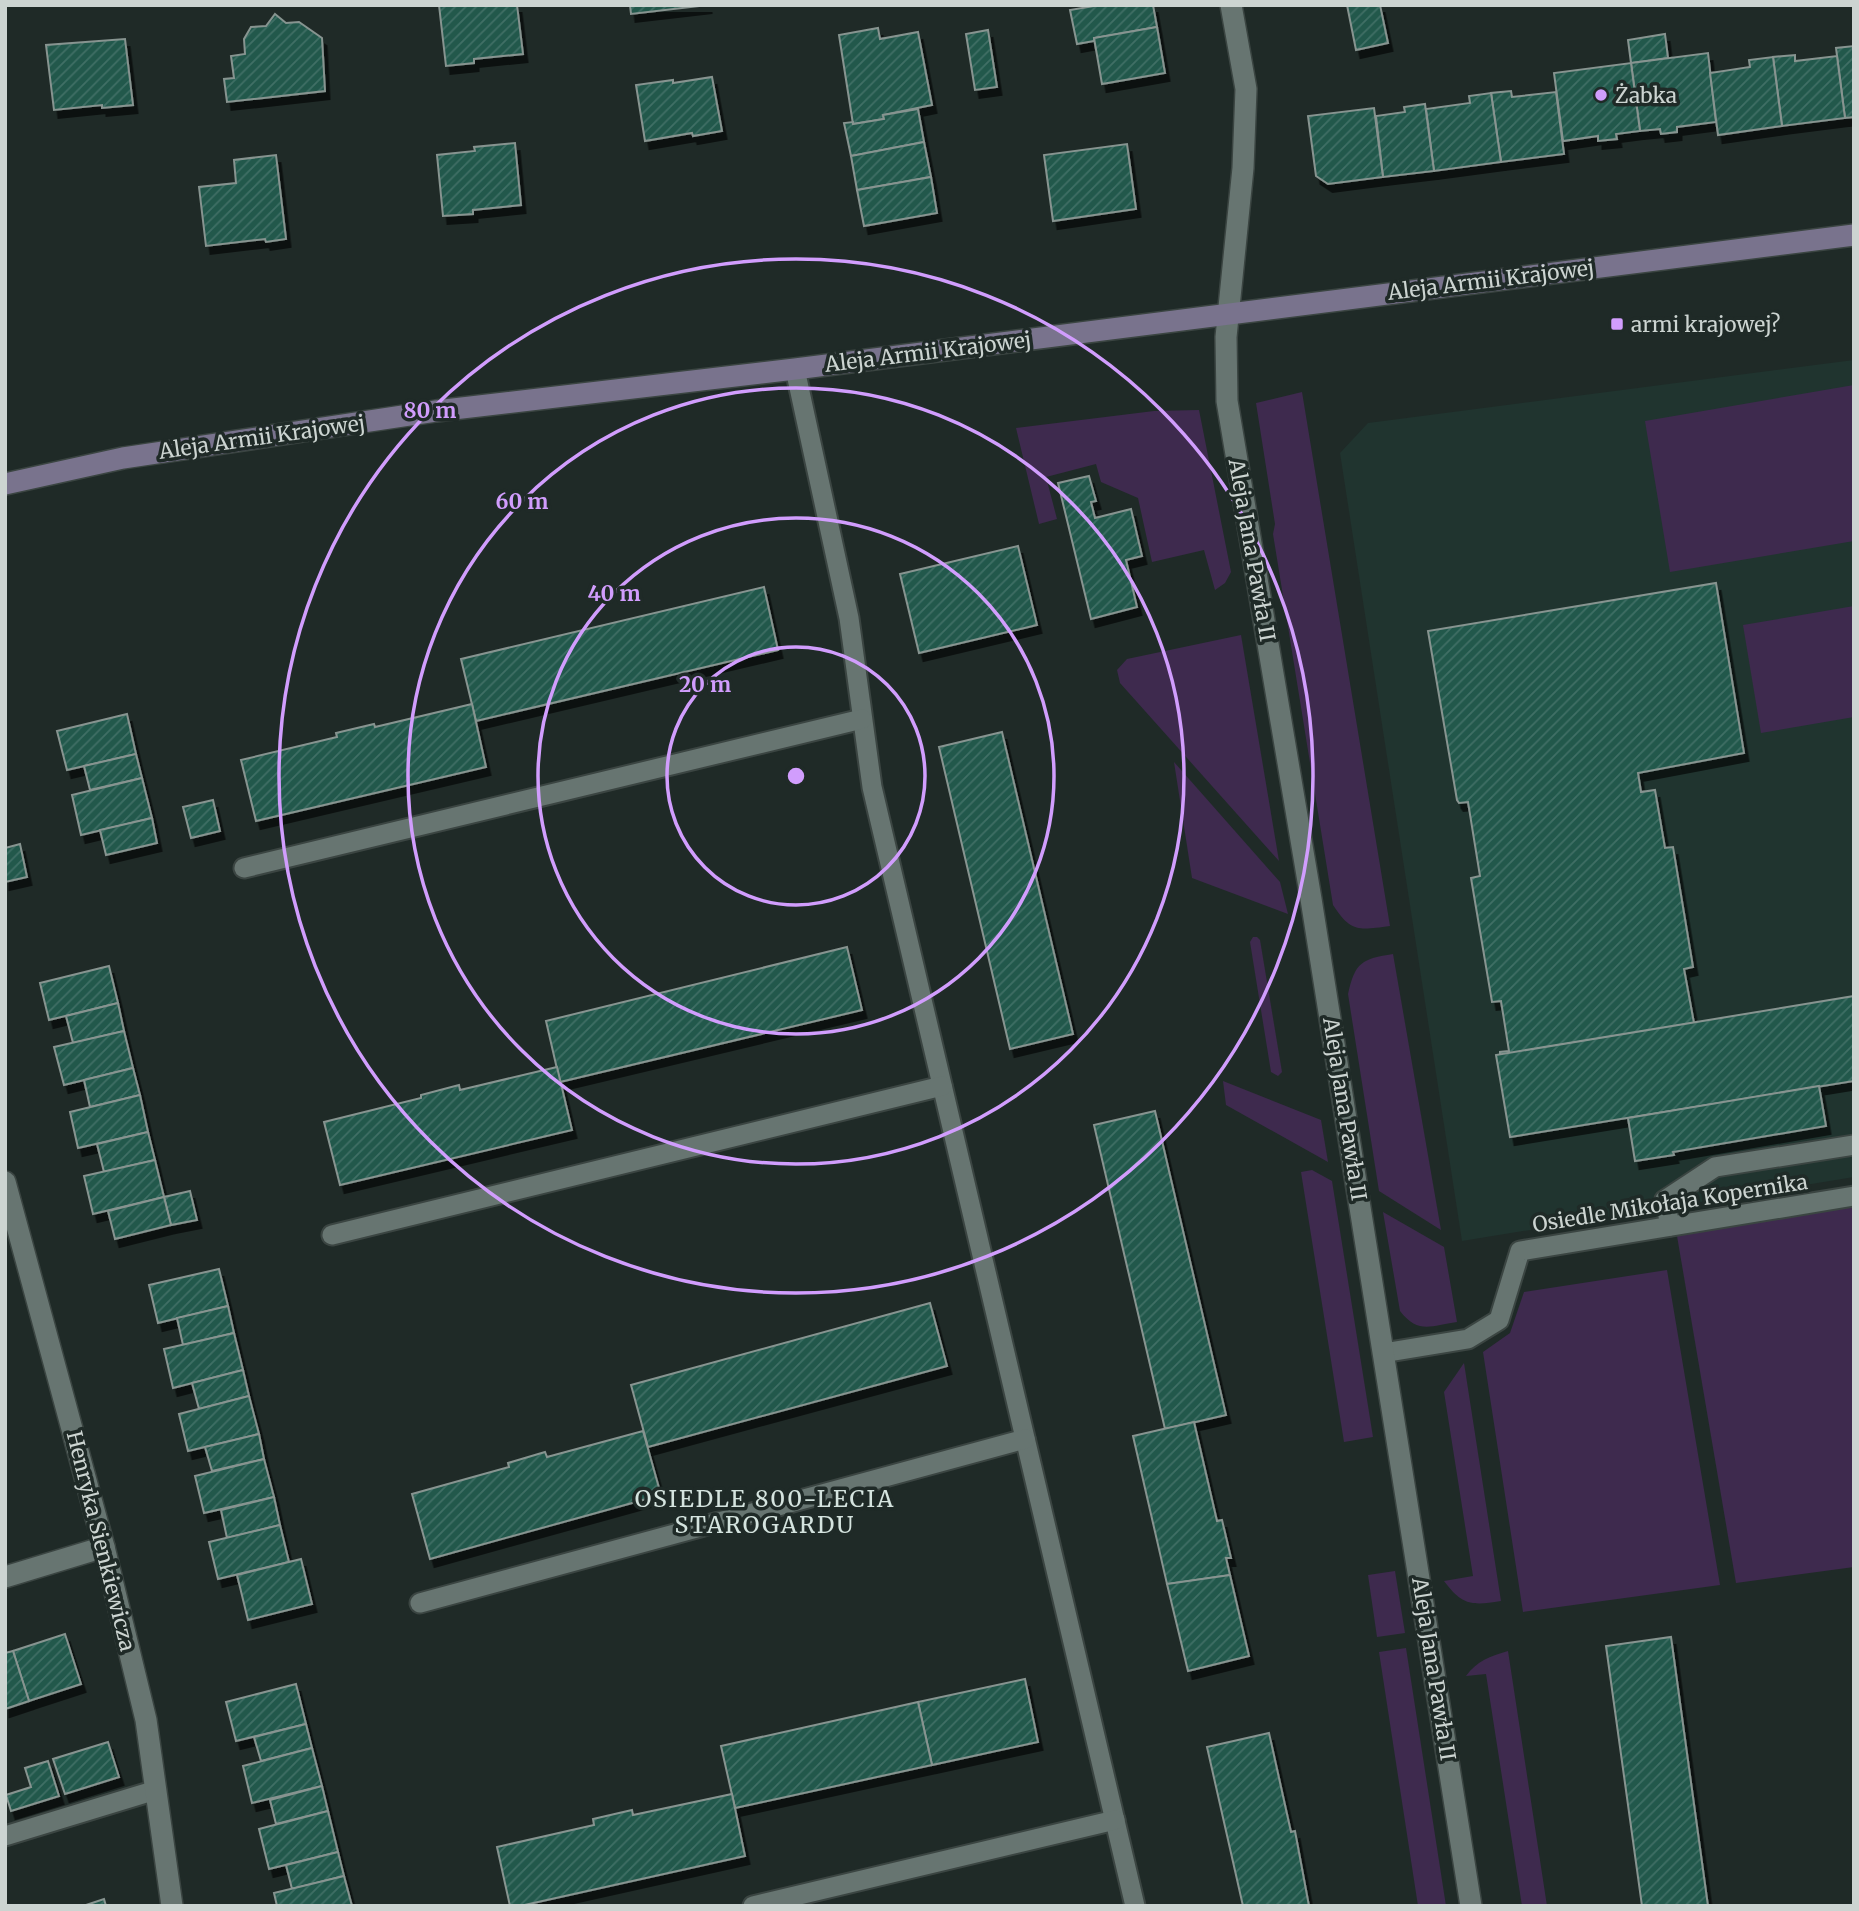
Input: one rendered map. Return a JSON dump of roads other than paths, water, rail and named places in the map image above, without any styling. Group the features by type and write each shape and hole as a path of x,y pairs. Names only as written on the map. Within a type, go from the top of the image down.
{"main road":[{"name":"Aleja Armii Krajowej","path":"5,484 123,458 436,411 795,369 1854,235"}],"street":[{"name":"Aleja Jana Pawła II","path":"1231,5 1246,89 1241,193 1228,313 1225,383 1311,899 1471,1906"},
{"name":"Henryka Sienkiewicza","path":"5,1182 104,1547 146,1720 172,1906"},
{"path":"5,1577 104,1547"}],"lane":[{"path":"795,369 849,618 872,787 1135,1906"},
{"path":"244,868 862,719"},
{"path":"332,1235 942,1086"},
{"path":"1670,1226 1665,1200 1715,1167 1854,1145"},
{"name":"Osiedle Mikołaja Kopernika","path":"1383,1353 1468,1339 1499,1320 1520,1251 1854,1196"},
{"path":"420,1603 1025,1438"},
{"path":"5,1836 156,1790"},
{"path":"753,1906 1115,1820"}],"place":[{"name":"Żabka","path":"1601,95"},
{"name":"armi krajowej?","path":"1617,324"}],"district":[{"name":"OSIEDLE 800-LECIA STAROGARDU","path":"765,1511"}]}
